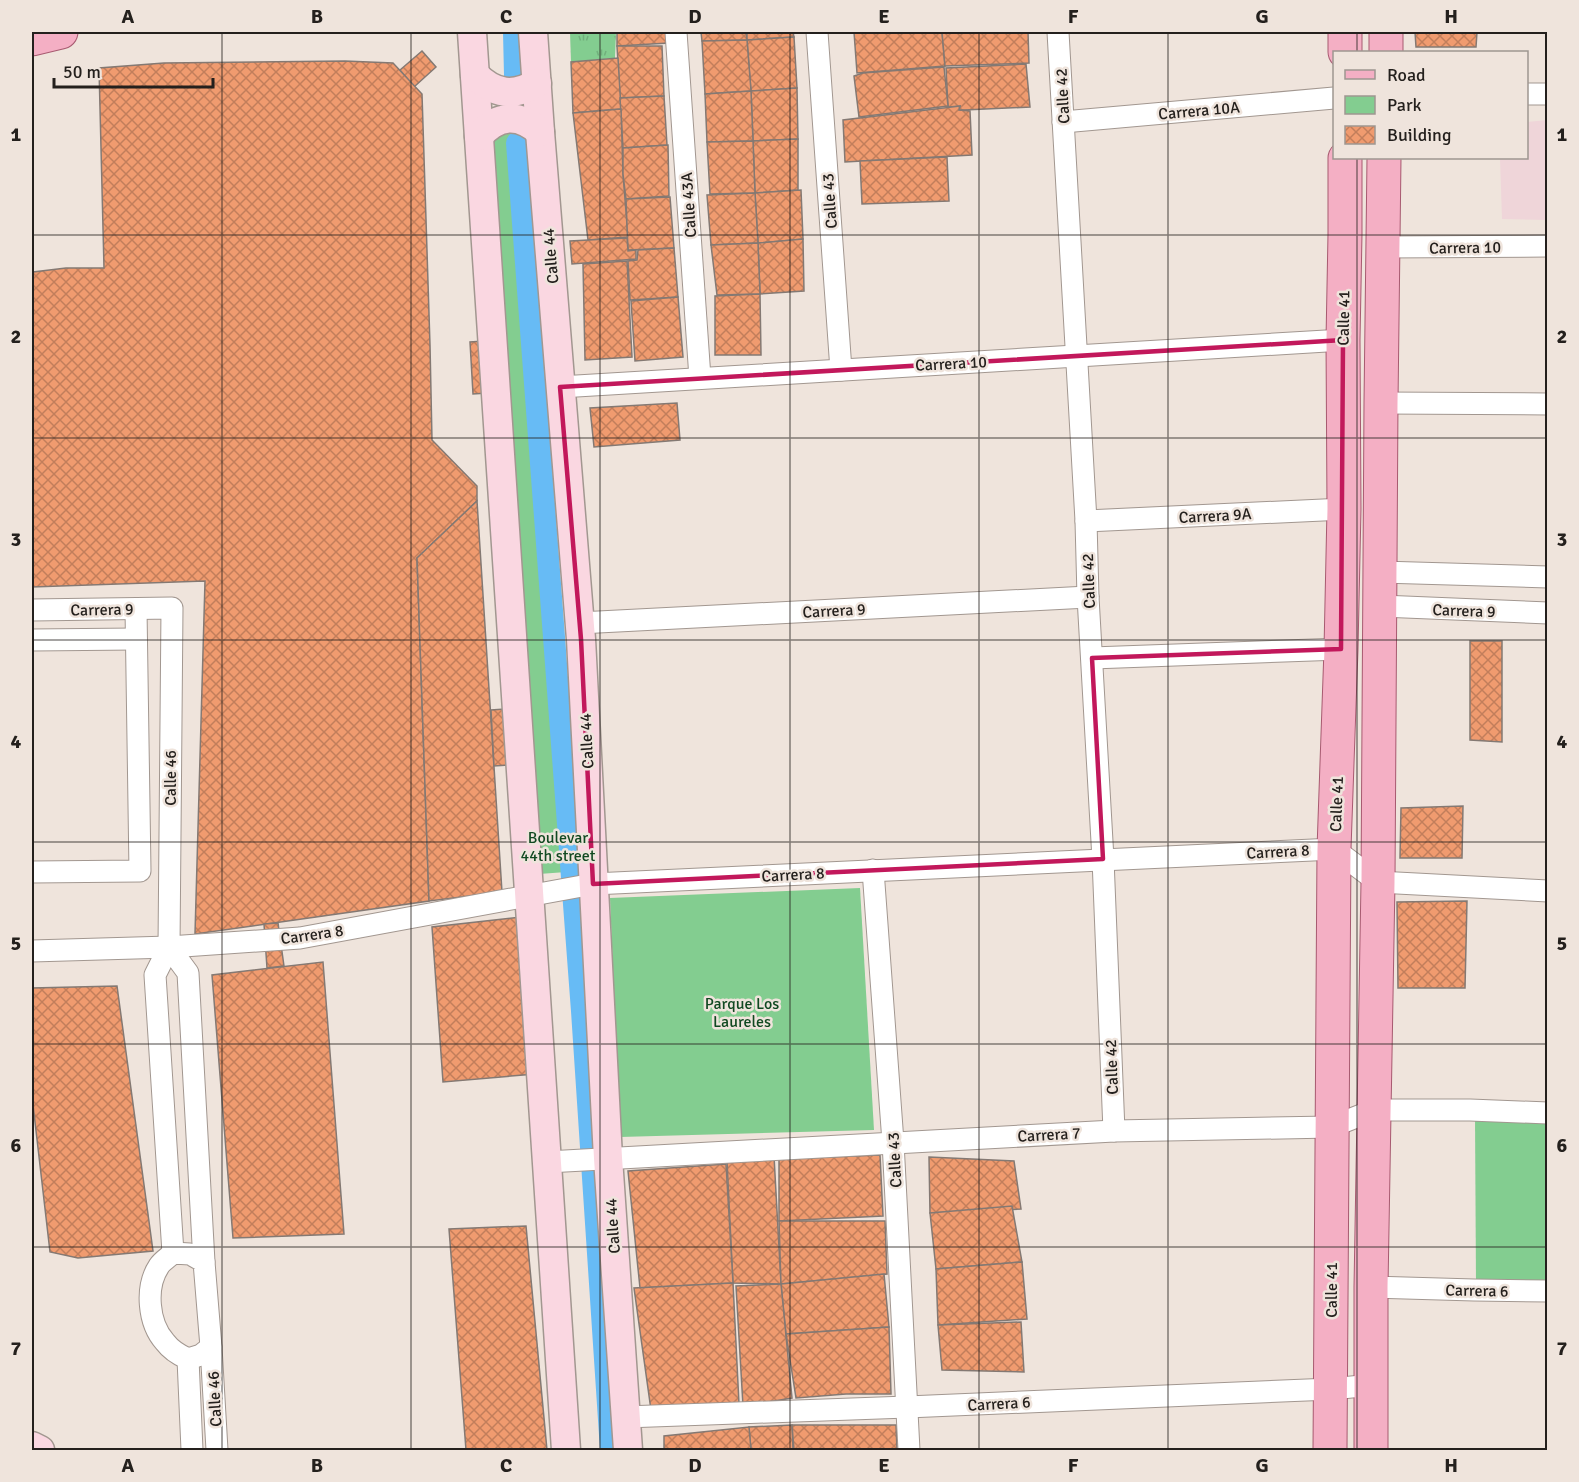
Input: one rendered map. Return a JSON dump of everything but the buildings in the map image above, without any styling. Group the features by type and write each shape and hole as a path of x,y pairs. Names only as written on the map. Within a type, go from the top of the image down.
{"main road":[{"path":"32,39 61,32"},
{"path":"1345,32 1345,51"},
{"path":"1386,32 1386,51"},
{"name":"Calle 41","path":"1330,1450 1334,849 1344,509 1345,159"},
{"path":"1371,1450 1384,159"}],"street":[{"path":"472,32 555,1162 566,1450"},
{"name":"Calle 44","path":"533,32 579,623 586,885 602,1158 628,1450"},
{"name":"Calle 43A","path":"676,32 700,378"},
{"name":"Calle 43","path":"817,32 841,370"},
{"name":"Calle 42","path":"1058,32 1086,521 1114,1131"},
{"path":"475,75 483,83 505,92 516,92 537,83"},
{"path":"1528,94 1548,94"},
{"name":"Carrera 10A","path":"1063,122 1333,98"},
{"path":"479,136 494,122 514,118 524,120 540,132"},
{"name":"Carrera 10","path":"1382,247 1548,246"},
{"name":"Carrera 10","path":"560,387 1343,340"},
{"path":"1381,403 1548,404"},
{"name":"Carrera 9A","path":"1086,521 1344,509"},
{"path":"1381,572 1548,577"},
{"name":"Carrera 9","path":"579,623 1088,597"},
{"name":"Carrera 9","path":"1381,606 1548,614"},
{"name":"Carrera 9","path":"32,610 172,608"},
{"name":"Calle 46","path":"172,608 169,947 155,975 173,1253"},
{"path":"32,872 140,871 136,609"},
{"name":"Carrera 9","path":"32,640 136,639"},
{"path":"1092,658 1341,649"},
{"name":"Carrera 8","path":"32,951 169,947 300,938 586,885 873,870 1334,849 1378,882"},
{"name":"Calle 43","path":"873,870 893,1142 909,1450"},
{"path":"1378,882 1548,891"},
{"path":"169,947 188,973 204,1262"},
{"name":"Carrera 7","path":"555,1162 1114,1131 1331,1127 1374,1110 1548,1113"},
{"path":"204,1262 190,1254 173,1253 160,1264 152,1280 149,1297 152,1318 163,1340 176,1353 188,1359 201,1355 211,1347"},
{"name":"Calle 46","path":"204,1262 217,1450"},
{"name":"Carrera 6","path":"1371,1287 1548,1291"},
{"name":"Calle 46","path":"188,1359 192,1450"},
{"name":"Carrera 6","path":"625,1417 1331,1389 1372,1385"},
{"path":"32,1446 40,1450"}],"highlighted area":[{"path":"1343,340 1341,649 1092,658 1103,859 593,884 581,639 560,387"}],"shaded area":[{"path":"1547,120 1547,220 1502,219 1500,159 1528,159 1528,122"}],"green space":[{"path":"570,32 616,32 615,58 571,62"},
{"name":"Boulevar 44th street","path":"517,132 527,136 580,871 539,874 492,137"},
{"name":"Parque Los Laureles","path":"860,888 874,1130 620,1137 610,898"},
{"path":"1475,1116 1547,1119 1547,1284 1476,1283"}],"waterway":[{"path":"514,32 515,75"},
{"path":"517,143 582,1011 611,1450"}]}
